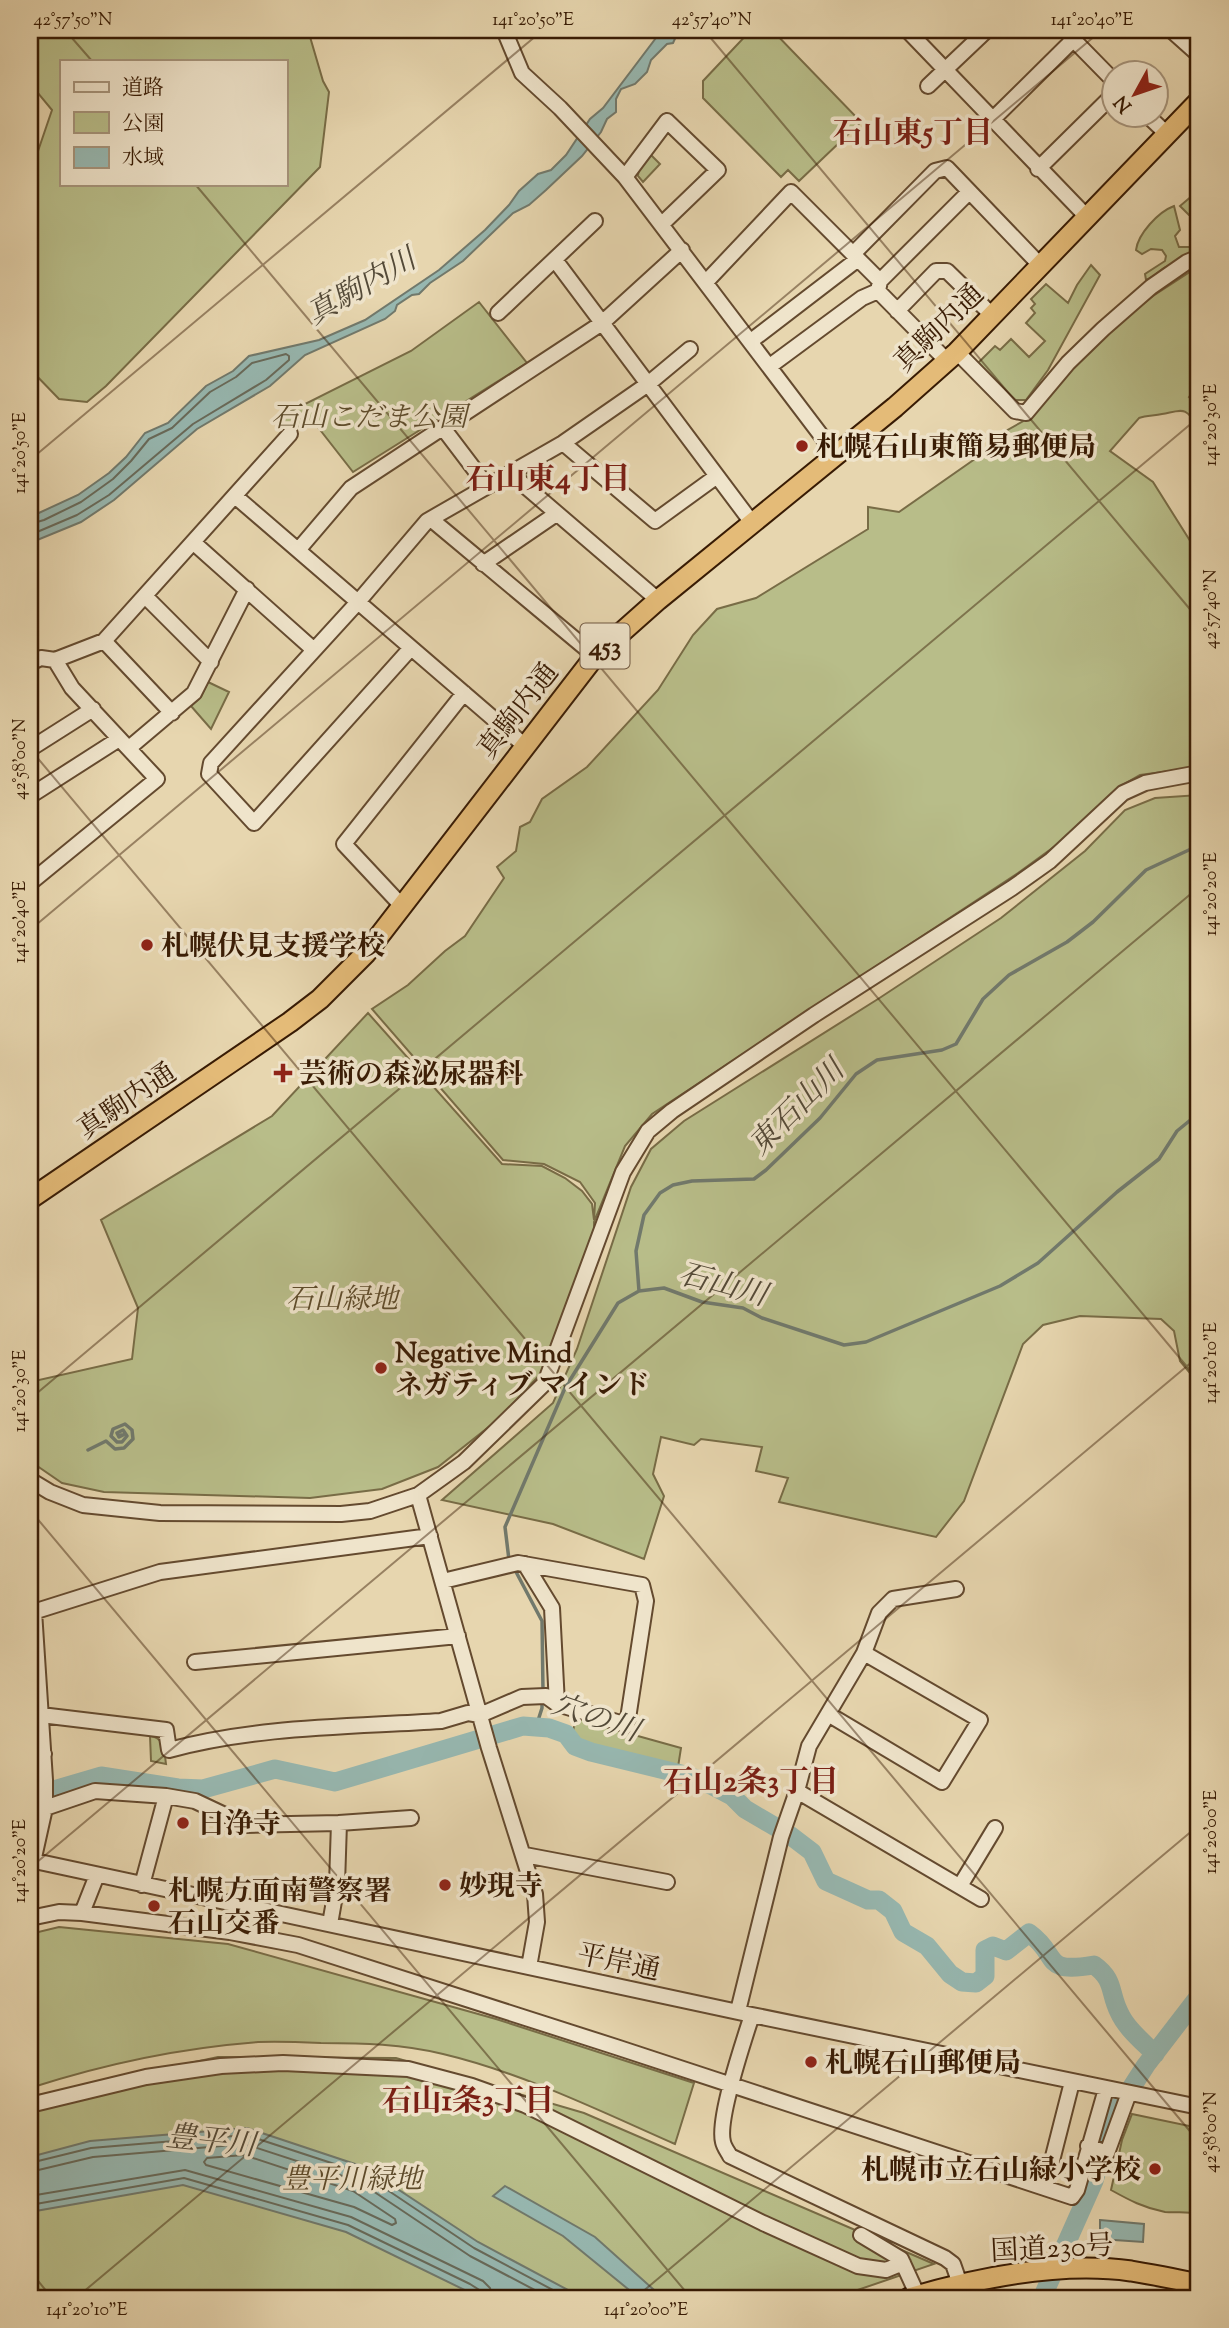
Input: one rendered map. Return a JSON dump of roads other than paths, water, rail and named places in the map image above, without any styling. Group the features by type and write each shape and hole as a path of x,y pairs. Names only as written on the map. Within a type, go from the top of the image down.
{"highway":[{"name":"真駒内通","path":"32,1194 290,1022 320,999 366,953 595,656 658,600 754,524 952,356 1199,101"},
{"name":"国道230号","path":"913,2297 960,2284 1030,2272 1128,2271 1199,2284"}],"street":[{"path":"504,30 522,73 622,173 836,455"},
{"path":"907,30 1087,217"},
{"path":"928,86 987,30"},
{"path":"1173,31 1199,55"},
{"path":"992,120 1069,35 1100,67"},
{"path":"1038,169 1100,108"},
{"path":"622,173 667,121 718,170 662,224"},
{"path":"1163,130 1167,134"},
{"path":"751,341 856,256 935,171 947,168 1040,265"},
{"path":"706,282 791,192 856,256 897,311 1014,411 1026,413 1068,363 1103,329 1151,287 1187,262 1199,257"},
{"path":"769,366 879,286 969,192"},
{"path":"498,313 595,221"},
{"path":"299,550 351,488 602,323 682,250"},
{"path":"555,260 754,524"},
{"path":"897,311 936,271 947,271 993,316"},
{"path":"411,648 254,824 209,774 211,763 358,602 427,521 563,443 648,384 690,349"},
{"path":"443,428 487,486"},
{"path":"30,663 41,658 55,660 104,641 290,434"},
{"path":"563,443 655,521 717,476"},
{"path":"510,473 658,600"},
{"path":"235,496 524,745"},
{"path":"483,564 556,514"},
{"path":"432,520 595,656"},
{"path":"194,543 314,650"},
{"path":"30,796 124,744 172,713 194,694 247,589"},
{"path":"145,596 211,662"},
{"path":"104,641 172,713"},
{"path":"30,883 157,779 72,688 55,660"},
{"path":"401,906 344,844 464,694"},
{"path":"30,749 93,709"},
{"path":"30,1480 50,1492 83,1505 160,1513 341,1514 370,1511 418,1495 464,1462 545,1383 623,1172 649,1131 671,1111 1050,861 1124,793 1145,783 1199,773"},
{"path":"418,1495 489,1748 525,1855 535,1894 537,1922 529,1967"},
{"path":"32,1861 45,1804 45,1780 37,1755 41,1715 35,1699 32,1612 160,1572 430,1536"},
{"path":"443,1581 517,1564 642,1585 646,1601 627,1725 546,1699 522,1698 481,1719"},
{"path":"517,1564 552,1608 546,1699"},
{"path":"956,1589 893,1599 879,1613 864,1653 809,1746 781,1837 722,2129 723,2142 730,2156 945,2258 953,2264 960,2284"},
{"path":"195,1662 458,1636"},
{"path":"828,1714 942,1782 980,1720 864,1653"},
{"path":"41,1715 166,1730 169,1750 204,1741 266,1732 441,1721 468,1713 481,1719"},
{"path":"45,1804 95,1791 195,1801 246,1825 411,1818"},
{"path":"797,1791 981,1899"},
{"path":"142,1885 166,1796"},
{"path":"330,1924 337,1884 339,1823"},
{"path":"960,1886 995,1828"},
{"path":"525,1855 667,1882"},
{"name":"平岸通","path":"32,1861 1199,2107"},
{"path":"82,1913 97,1875"},
{"path":"30,1918 59,1912 82,1913 230,1931 298,1945 1072,2197 1077,2190 1088,2146 1109,2090"},
{"path":"30,2105 146,2077 221,2066 283,2063 408,2070 472,2086 525,2105 763,2223 858,2266 886,2270 903,2263"},
{"path":"1045,2188 1072,2082"},
{"path":"1088,2146 1107,2153 1133,2094"},
{"path":"861,2235 903,2263 913,2297"}],"water":[{"path":"662,30 679,30 673,43 667,44 651,60 647,72 635,84 621,89 616,99 616,112 607,119 601,132 582,156 529,205 513,213 463,261 430,283 419,294 412,295 397,305 395,311 385,319 305,355 270,386 197,429 114,500 81,522 30,543 30,517 78,495 109,473 145,433 168,423 206,386 233,371 249,356 319,340 365,320 439,270 485,230 519,191 538,174 551,170 566,155 590,119 603,108"},
{"name":"豊平川","path":"247,2128 364,2167 478,2242 583,2298 481,2298 346,2232 183,2185 30,2212 30,2157 90,2141"},
{"path":"505,2186 595,2237 663,2298 639,2298 563,2236 493,2196"},
{"path":"1100,2220 1144,2224 1143,2242 1100,2239"}],"waterway":[{"name":"東石山川","path":"639,1291 636,1251 644,1215 660,1193 673,1185 692,1181 754,1179 820,1118 856,1074 877,1060 942,1050 956,1044 983,999 1009,975 1067,942 1093,922 1146,870 1199,847"},
{"name":"石山川","path":"509,1560 505,1527 565,1388 618,1303 639,1291 664,1288 702,1302 743,1308 762,1318 844,1345 866,1342 1000,1286 1038,1263 1117,1192 1159,1159 1177,1131 1199,1113"},
{"path":"88,1450 106,1441 115,1449 124,1448 133,1439 132,1430 125,1424 113,1429 111,1436 117,1442 122,1442 127,1436 123,1430 117,1433 119,1437 121,1435"},
{"name":"石山川","path":"515,1570 542,1621 543,1691"},
{"name":"石山川","path":"536,1727 542,1699"},
{"name":"穴の川","path":"30,1797 101,1776 178,1788 203,1789 275,1769 335,1782 523,1726 549,1728 566,1734 575,1746 591,1752 689,1776 732,1796 745,1809 791,1836 812,1852 826,1881 868,1900 879,1900 893,1911 903,1932 927,1946 950,1974 962,1982 976,1983 985,1976 985,1950 993,1946 1006,1951 1029,1933 1058,1965 1094,1965 1109,1981 1122,2018 1155,2054"},
{"path":"1042,2298 1094,2181 1110,2125 1119,2107 1146,2065 1199,1996"}],"place":[{"name":"札幌石山東簡易郵便局","path":"802,446"},
{"name":"札幌伏見支援学校","path":"147,945"},
{"name":"芸術の森泌尿器科","path":"283,1073"},
{"name":"Negative Mind ネガティブ マインド","path":"381,1368"},
{"name":"日浄寺","path":"183,1823"},
{"name":"妙現寺","path":"445,1885"},
{"name":"札幌方面南警察署 石山交番","path":"154,1906"},
{"name":"札幌石山郵便局","path":"811,2062"},
{"name":"札幌市立石山緑小学校","path":"1155,2169"}],"district":[{"name":"石山東5丁目","path":"913,132"},
{"name":"石山東4丁目","path":"548,478"},
{"name":"石山2条3丁目","path":"751,1781"},
{"name":"石山1条3丁目","path":"468,2100"}],"water label":[{"name":"真駒内川","path":"361,286"}],"park label":[{"name":"石山こだま公園","path":"369,416"},
{"name":"石山緑地","path":"342,1298"},
{"name":"豊平川緑地","path":"352,2178"}]}
